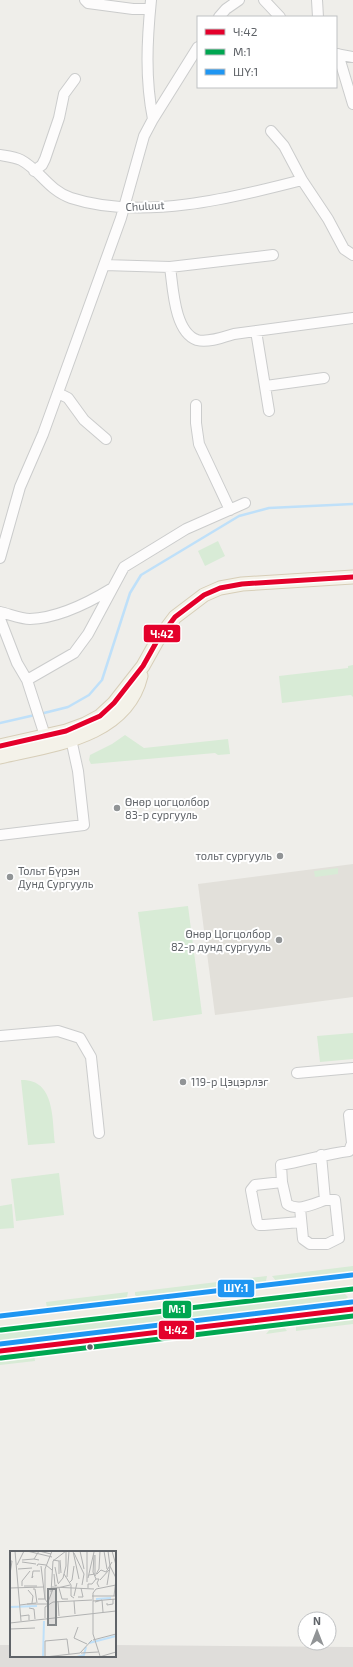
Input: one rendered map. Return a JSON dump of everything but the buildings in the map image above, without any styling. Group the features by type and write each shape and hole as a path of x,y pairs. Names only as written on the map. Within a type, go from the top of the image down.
{"highway":[{"path":"0,1323 353,1282"},
{"path":"0,1351 353,1309"}],"main road":[{"path":"0,746 85,724 100,716 114,703 143,666 157,640 175,617 204,595 220,588 242,584 353,576"},
{"path":"0,757 45,735 71,740 89,734 106,724 122,710 131,698 140,679 143,666"}],"street":[{"path":"85,0 88,4 133,9 150,4 146,67 148,91 153,119"},
{"path":"220,16 226,9 239,0"},
{"path":"264,0 279,16"},
{"path":"317,0 318,16"},
{"path":"0,558 20,487 43,434 104,265 123,208 144,136 197,48"},
{"path":"353,57 337,54 353,104"},
{"path":"34,171 42,165 45,159 59,118 64,94 75,80"},
{"path":"271,131 284,146 302,180 328,219 344,249 353,255"},
{"name":"Chuluut","path":"0,155 20,159 55,191 71,198 123,208 194,203 238,196 302,180"},
{"path":"104,265 170,267 273,255"},
{"path":"170,267 175,307 183,327 189,335 198,340 218,339 234,334 353,318"},
{"path":"256,331 269,411"},
{"path":"266,386 324,378"},
{"path":"58,393 68,398 84,420 106,439"},
{"path":"196,405 196,423 199,444 230,510"},
{"path":"27,680 74,654 88,634 124,567 139,556 186,528 245,503"},
{"path":"0,612 30,619 55,614 88,602 112,589"},
{"path":"0,619 17,662 27,680 45,735"},
{"path":"0,835 84,824 78,771 71,740"},
{"path":"0,1036 58,1030 80,1038 91,1057 99,1133"},
{"path":"297,1073 353,1068"},
{"path":"300,1208 303,1239 310,1244 327,1244 339,1238 335,1200 325,1200 300,1208 287,1204 282,1182 281,1165 314,1159 321,1155 349,1151 352,1143 349,1115 353,1115"},
{"path":"321,1155 325,1200"},
{"path":"282,1182 255,1185 251,1190 257,1222 259,1225 301,1222"}],"shaded area":[{"name":"Өнөр Цогцолбор 82-р дунд сургууль","path":"353,864 353,997 215,1015 198,884"},
{"path":"0,1645 10,1645 10,1657 116,1657 116,1645 297,1647 297,1651 337,1651 337,1647 353,1647 353,1667 0,1667"}],"green space":[{"path":"218,541 225,556 205,566 198,551"},
{"path":"353,665 353,697 351,695 282,703 279,676 348,668 348,666"},
{"path":"125,735 144,748 228,739 230,754 218,755 215,753 91,764 89,760 90,755 112,744"},
{"path":"338,868 338,874 315,877 314,871"},
{"path":"188,906 202,1014 153,1021 138,912"},
{"path":"353,1033 353,1059 320,1062 317,1036"},
{"path":"21,1080 32,1081 40,1086 46,1093 52,1112 55,1143 28,1145"},
{"path":"59,1173 64,1215 16,1221 11,1179"},
{"path":"12,1204 14,1228 0,1229 0,1206"},
{"path":"353,1266 353,1272 277,1282 272,1276"},
{"path":"267,1276 266,1281 263,1283 139,1298 135,1295 135,1292"},
{"path":"128,1292 127,1297 124,1299 47,1308 46,1302"},
{"path":"344,1293 348,1297 345,1300 299,1305 257,1313 0,1342 0,1330 261,1299 298,1299"},
{"path":"353,1317 353,1324 296,1331 296,1326 300,1324"},
{"path":"283,1326 287,1331 266,1334 271,1328"},
{"path":"34,1354 35,1361 0,1365 0,1358"}],"waterway":[{"path":"40,714 68,707 89,695 102,680 130,593 141,575 239,516 269,508 353,504"},
{"path":"0,723 35,715"}],"transit line":[{"name":"Ч:42","path":"0,746 66,731 100,716 114,703 143,666 157,641 175,617 204,595 220,588 242,584 353,577"},
{"name":"ШҮ:1","path":"0,1316 352,1275"},
{"name":"М:1","path":"1,1330 353,1289"},
{"name":"ШҮ:1","path":"0,1344 352,1302"},
{"name":"Ч:42","path":"0,1351 353,1309"},
{"name":"М:1","path":"1,1358 353,1316"}],"place":[{"name":"Өнөр цогцолбор 83-р сургууль","path":"117,808"},
{"name":"тольт сургууль","path":"280,856"},
{"name":"Тольт Бүрэн Дунд Сургууль","path":"10,877"},
{"name":"Өнөр Цогцолбор 82-р дунд сургууль","path":"279,940"},
{"name":"119-р Цэцэрлэг","path":"183,1082"}]}
